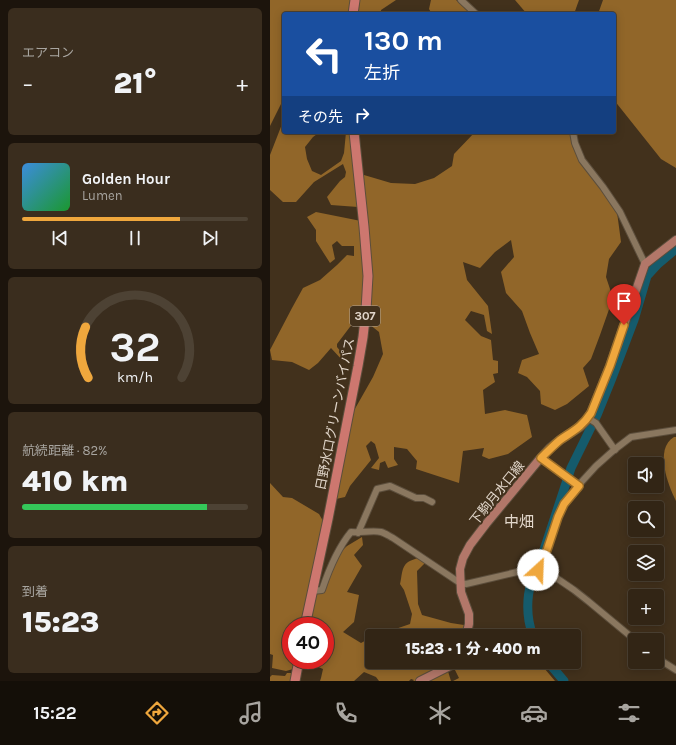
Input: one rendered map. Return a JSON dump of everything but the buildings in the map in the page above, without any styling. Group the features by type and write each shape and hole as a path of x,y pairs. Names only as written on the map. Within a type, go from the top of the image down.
{"highway":[{"path":"353,12 355,0"},
{"name":"日野水口グリーンバイパス","path":"307,617 328,519 363,337 368,276 354,134"},
{"path":"295,681 297,669"}],"main road":[{"path":"645,264 676,240"},
{"name":"下駒月水口線","path":"468,629 469,614 461,592 460,583 462,558 470,545 508,496 550,448 580,427 589,418 610,366 645,264"},
{"path":"420,681 444,669"}],"street":[{"path":"461,0 474,12"},
{"path":"573,134 575,143 582,160 620,212 645,264"},
{"path":"589,418 596,423 615,450"},
{"path":"539,571 564,504 596,466 631,437 676,430"},
{"path":"541,458 579,486"},
{"path":"358,533 375,487 390,486 416,498 424,498 432,502"},
{"path":"312,591 322,590 332,562 344,540 351,532 382,532 460,583 466,584 526,570 539,571 555,577 574,590 628,634"},
{"path":"664,662 676,670"}],"shaded area":[{"path":"270,0 352,0 351,12 282,12 282,102 270,126"},
{"path":"359,0 396,0 381,10 381,12 357,12"},
{"path":"431,0 456,0 471,12 431,12 429,9"},
{"path":"515,0 579,0 575,12 525,12"},
{"path":"603,0 676,0 676,168 661,159 616,103 616,12 599,12"},
{"path":"282,124 282,134 317,134 305,147 307,159 312,171 321,175 341,161 344,153 346,134 350,134 358,207 331,205 327,197 345,177 346,172 343,164 314,182 296,202 283,202 270,190 270,155"},
{"path":"473,134 570,134 573,148 617,212 621,242 609,259 606,277 613,298 591,359 583,368 589,386 567,404 555,410 541,404 540,391 527,377 518,373 522,360 539,354 522,311 506,293 501,272 514,257 511,240 495,252 480,268 463,262 467,280 488,306 492,334 487,331 484,315 471,311 465,320 481,336 491,340 493,360 498,361 498,373 493,374 495,382 483,390 485,414 505,410 527,415 532,437 508,454 489,459 482,456 484,448 463,451 459,483 416,469 417,461 407,449 394,447 394,459 398,465 388,468 385,461 380,463 379,470 371,468 379,458 375,444 371,441 366,446 371,460 350,486 345,497 336,499 352,414 373,377 383,354 379,332 369,324 372,285 361,178 364,175 391,183 415,184 434,178 452,166 454,154"},
{"path":"316,212 361,221 364,284 362,311 337,344 337,347 345,357 343,361 331,348 318,363 309,370 292,362 272,360 270,350 303,288 320,280 347,255 354,256 354,246 342,246 337,241 332,245 335,259 330,263 316,241 316,230 307,217"},
{"path":"676,437 676,501 664,468 665,450 668,443"},
{"path":"270,483 283,497 292,498 319,514 323,521 303,617 282,617 282,669 293,669 286,671 272,668 273,655 270,654"},
{"path":"362,537 363,545 354,555 362,566 347,592 359,595 354,622 343,632 361,643 365,641 365,669 447,669 451,681 413,681 414,680 411,679 409,681 379,681 376,677 364,672 354,681 320,681 323,669 334,669 334,617 309,617 311,603 325,581 336,556 347,546"},
{"path":"418,558 425,563 417,571 418,604 422,615 464,625 463,629 395,629 410,624 412,614 404,590 400,584 403,569 410,561"},
{"path":"454,669 545,669 555,681 453,681 459,678"},
{"path":"287,673 292,673 291,681 270,681 270,677 272,675 285,676"}],"waterway":[{"path":"531,629 528,615 528,595 530,585 542,556 571,468 597,415 612,378 634,320 647,276 658,264 676,249"},
{"path":"554,669 564,681"}],"district":[{"name":"中畑","path":"519,522"}],"route":[{"path":"538,570 540,571 558,517 564,504 579,486 541,458 550,448 580,427 587,420 610,366 624,325"}]}
